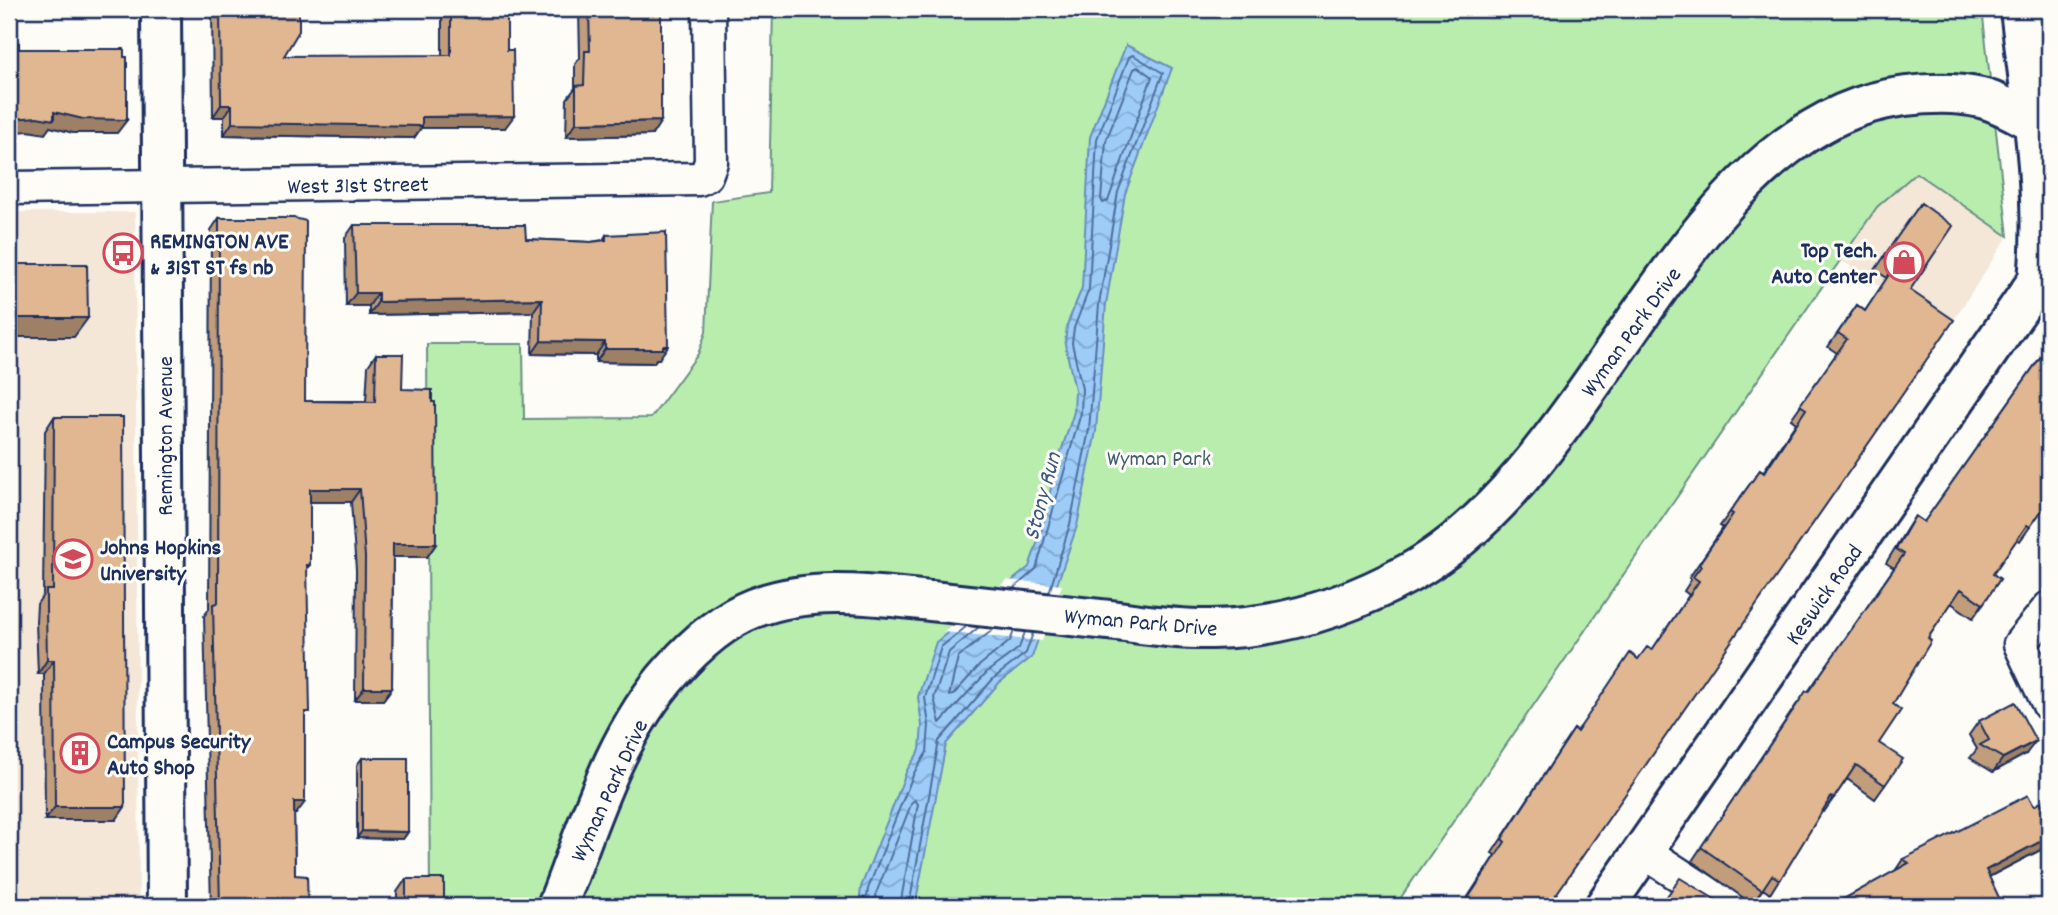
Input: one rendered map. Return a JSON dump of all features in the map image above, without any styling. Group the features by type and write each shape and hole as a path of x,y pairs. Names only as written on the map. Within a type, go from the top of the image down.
{"street":[{"name":"Remington Avenue","path":"161,9 167,906"},
{"name":"West 31st Street","path":"9,188 692,180 706,175 711,162 709,9"},
{"path":"2020,9 2041,125 2039,201 2044,285"},
{"name":"Wyman Park Drive","path":"557,906 617,757 654,694 672,671 735,617 755,607 808,595 875,595 1178,627 1239,628 1300,617 1388,585 1441,553 1486,515 1543,451 1711,220 1745,182 1809,130 1844,110 1867,103 1920,94 1984,99 2041,125"},
{"name":"Keswick Road","path":"1605,906 2044,285"},
{"path":"2049,608 2020,644 2049,705"},
{"path":"1643,851 1727,906"}],"shaded area":[{"path":"1916,172 2008,236 1946,332 1841,260 1877,207"},
{"name":"Johns Hopkins University","path":"9,212 135,212 139,906 9,906"}],"green space":[{"name":"Wyman Park","path":"773,9 1982,9 2008,236 1916,173 1877,207 1395,906 430,906 427,344 523,344 524,419 651,418 698,354 706,332 712,201 769,193"}],"water":[{"path":"1126,45 1172,68 1125,194 1106,304 1096,431 1077,526 1032,657 999,683 946,744 915,906 859,906 861,887 907,770 920,750 922,725 918,697 936,642 1029,567 1041,532 1055,470 1074,412 1075,390 1065,344 1067,325 1082,288 1090,137"}],"pier":[{"path":"1007,580 1062,585 1042,641 943,632"}],"building":[{"path":"220,9 299,9 299,31 284,56 451,55 451,9 507,9 507,50 513,50 514,116 422,117 422,126 232,123 232,105 221,105"},
{"path":"589,9 661,9 661,121 576,123 576,86 584,85 585,51 590,51"},
{"path":"9,43 19,43 19,49 124,49 124,57 127,57 127,120 83,119 54,112 54,120 37,117 9,118"},
{"path":"1921,203 1953,226 1910,290 1954,320 1548,906 1463,906 1505,842 1502,839 1574,729 1577,732 1630,653 1638,659 1647,647 1652,650 1699,581 1693,577 1733,514 1730,512 1760,470 1764,473 1806,409 1800,405 1847,339 1838,333 1857,305 1865,311 1896,264 1884,256"},
{"path":"219,218 294,218 306,221 305,401 375,402 376,354 403,354 402,389 432,390 432,402 435,402 436,544 393,544 392,688 364,688 365,557 360,489 310,489 310,565 307,565 310,712 305,712 305,802 294,802 295,875 307,876 308,906 220,906 213,604 218,603"},
{"path":"354,225 525,225 526,239 591,242 606,240 606,235 666,232 668,346 663,346 663,349 605,349 605,342 541,341 542,299 378,302 378,293 356,293"},
{"path":"9,264 87,264 88,318 9,318"},
{"path":"2049,345 2049,500 2030,527 2027,525 1993,574 2000,579 1983,604 1961,589 1928,638 1931,641 1893,704 1901,710 1879,743 1903,759 1885,785 1856,765 1834,798 1831,797 1780,880 1772,875 1762,890 1701,847 1806,691 1808,692 1904,554 1896,549 1915,516 1924,522"},
{"path":"54,417 123,417 125,807 55,807 54,660 47,660 46,609 46,590 53,590"},
{"path":"2015,702 2036,741 2003,758 1980,745 1989,740 1979,721"},
{"path":"362,758 408,758 408,832 362,831"},
{"path":"2028,795 2034,806 2041,802 2049,818 2049,837 1986,870 2003,906 1831,906 1909,863 1903,859"},
{"path":"1680,878 1726,906 1660,906"},
{"path":"406,879 444,879 444,906 406,906"}],"place":[{"name":"REMINGTON AVE & 31ST ST fs nb","path":"123,253"},
{"name":"Top Tech. Auto Center","path":"1904,262"},
{"name":"Johns Hopkins University","path":"73,559"},
{"name":"Campus Security Auto Shop","path":"80,753"}],"water label":[{"name":"Stony Run","path":"1041,496"}]}
